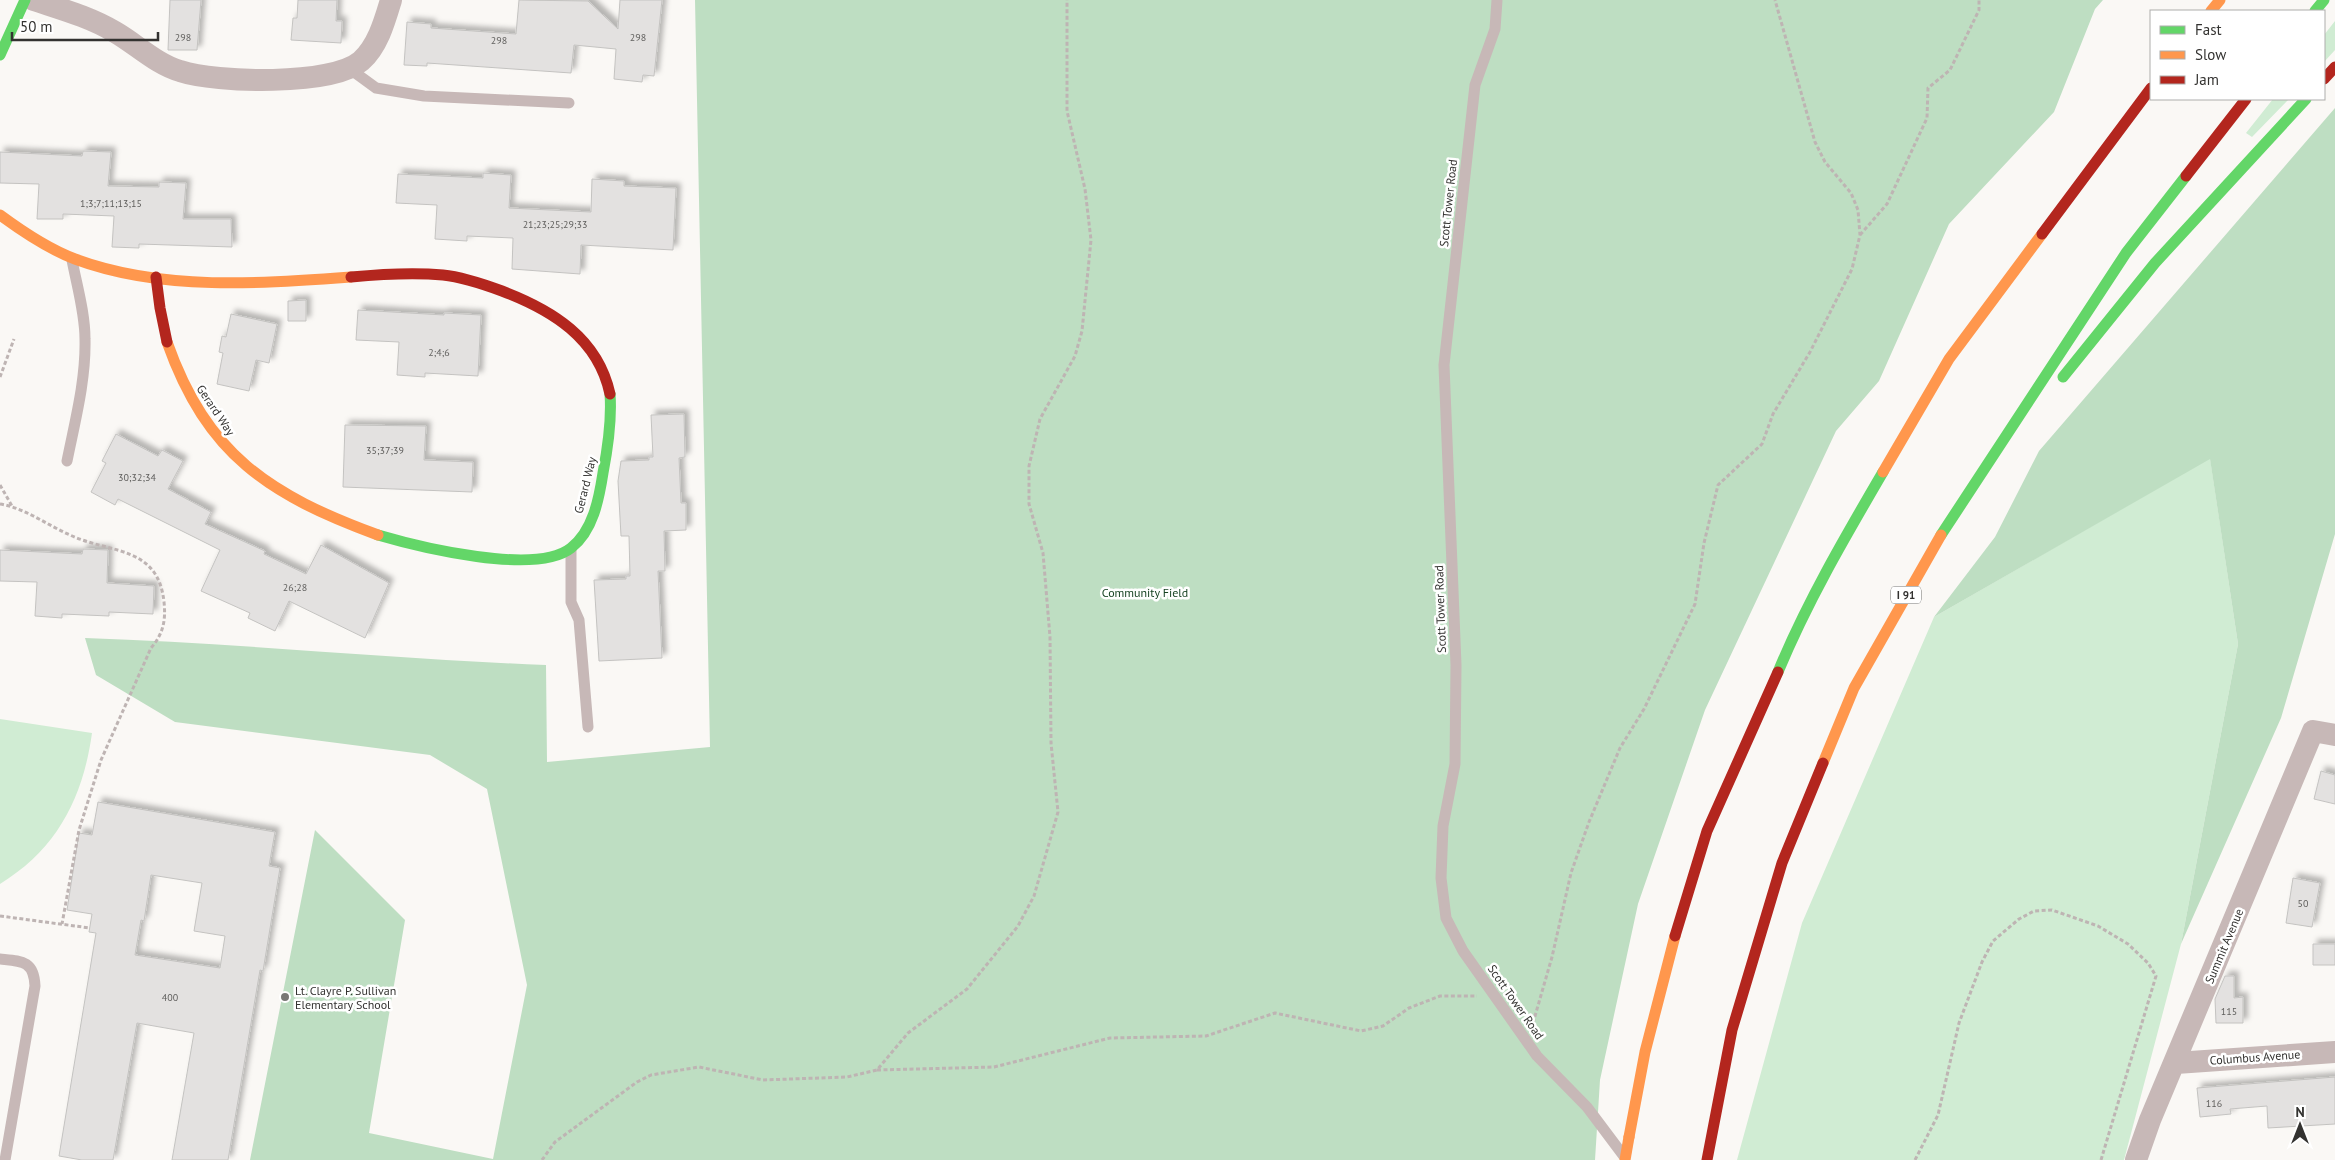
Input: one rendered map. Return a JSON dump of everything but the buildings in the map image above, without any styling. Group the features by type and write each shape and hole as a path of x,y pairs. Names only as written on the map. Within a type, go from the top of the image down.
{"main road":[{"path":"0,55 25,0"},
{"path":"2212,10 2220,0"},
{"path":"2316,10 2324,0"},
{"path":"2325,78 2335,67"},
{"path":"1626,1160 1645,1052 1668,958 1707,831 1732,771 1766,702 1795,631 1838,550 1950,359 2150,89"},
{"name":"I 91","path":"1707,1160 1732,1030 1782,863 1854,688 1962,500 2126,254 2245,100"},
{"path":"1962,500 2155,263 2305,100"},
{"name":"Gerard Way","path":"0,215 44,244 72,258 114,270 156,277 226,281 404,274 445,275 483,285 524,300 565,322 593,351 603,368 608,382 611,411 609,441 594,514 587,530 571,548 561,555 545,559 470,556 432,549 386,537 332,518 257,477 219,442 190,401 170,354 161,315 156,277"}],"street":[{"path":"34,0 102,25 166,65 192,74 250,80 277,80 317,76 350,69 363,60 373,45 385,23 391,0"},
{"name":"Summit Avenue","path":"2136,1160 2313,731 2335,735"},
{"name":"Columbus Avenue","path":"2176,1063 2335,1052"}],"lane":[{"name":"Scott Tower Road","path":"1497,0 1495,29 1475,85 1444,365 1456,665 1455,764 1443,826 1441,878 1446,918 1463,951 1537,1056 1587,1107 1626,1160"},
{"path":"350,69 376,88 424,96 569,103"},
{"path":"67,461 82,382 85,354 84,324 72,258"},
{"path":"571,548 571,602 579,620 588,727"},
{"path":"0,958 25,962 31,968 35,986 5,1160"}],"path":[{"path":"877,1070 908,1033 967,989 1018,926 1034,896 1058,812 1051,743 1049,628 1043,553 1029,504 1029,466 1040,419 1075,356 1082,331 1091,240 1085,189 1068,111 1067,0"},
{"path":"1532,1026 1552,957 1571,873 1589,822 1620,748 1644,709 1695,604 1704,543 1718,485 1762,444 1773,414 1810,352 1852,269 1860,234 1858,210 1851,193 1825,162 1815,142 1775,0"},
{"path":"1860,234 1887,204 1927,118 1928,88 1950,70 1979,10 1979,0"},
{"path":"0,377 14,339"},
{"path":"0,484 13,506"},
{"path":"0,504 13,506 72,536 136,557 155,571 163,586 166,613 161,636 151,648 101,760 79,830 62,924"},
{"path":"1916,1160 1938,1115 1959,1024 1982,962 1993,941 2019,919 2034,911 2052,910 2098,926 2128,944 2148,963 2156,976 2100,1160"},
{"path":"0,916 90,928"},
{"path":"542,1160 555,1142 637,1082 651,1075 699,1068 763,1080 847,1077 877,1070 994,1067 1110,1038 1206,1036 1276,1013 1362,1031 1383,1026 1410,1008 1440,996 1495,996"}],"green space":[{"name":"Community Field","path":"695,0 2103,0 2095,9 2054,112 1949,224 1879,381 1836,431 1705,710 1638,904 1600,1080 1595,1160 250,1160 315,830 405,920 369,1133 493,1159 527,985 487,789 430,755 175,722 96,675 85,638 200,643 546,665 547,762 710,747"},
{"path":"2335,21 2335,50 2325,61 2325,34"},
{"path":"2272,100 2288,100 2252,137 2246,133"},
{"path":"2335,108 2335,534 2281,718 2181,944 2238,644 2210,459 1934,617 1995,537 2039,451"},
{"path":"2210,458 2238,644 2181,944 2124,1160 1737,1160 1802,923 1934,617"},
{"path":"0,719 92,733 82,779 64,820 37,855 0,884"}],"traffic: fast":[{"path":"0,55 25,0"},
{"path":"2316,10 2324,0"},
{"path":"2063,377 2155,263 2305,100"},
{"path":"1941,535 2126,253 2186,176"},
{"path":"378,535 448,552 505,559 532,559 554,556 571,548 585,533 597,504 609,434 610,394"},
{"path":"1778,672 1814,595 1883,472"}],"traffic: slow":[{"path":"2212,10 2220,0"},
{"path":"0,215 36,240 65,255 108,269 142,276 212,283 282,282 351,277"},
{"path":"1883,472 1949,359 2042,234"},
{"path":"167,342 183,381 202,414 223,442 247,466 274,486 305,504 378,535"},
{"path":"1823,763 1854,688 1941,535"},
{"path":"1629,1137 1645,1052 1675,936"},
{"path":"1625,1160 1629,1137"}],"traffic: jam":[{"path":"2325,78 2335,67"},
{"path":"2042,234 2150,89"},
{"path":"2186,176 2245,100"},
{"path":"351,277 397,274 443,275 473,281 521,299 555,317 584,342 604,374 610,394"},
{"path":"156,277 167,342"},
{"path":"1675,936 1707,831 1778,672"},
{"path":"1707,1160 1732,1030 1782,863 1823,763"}],"place":[{"name":"Lt. Clayre P. Sullivan Elementary School","path":"285,997"}]}
